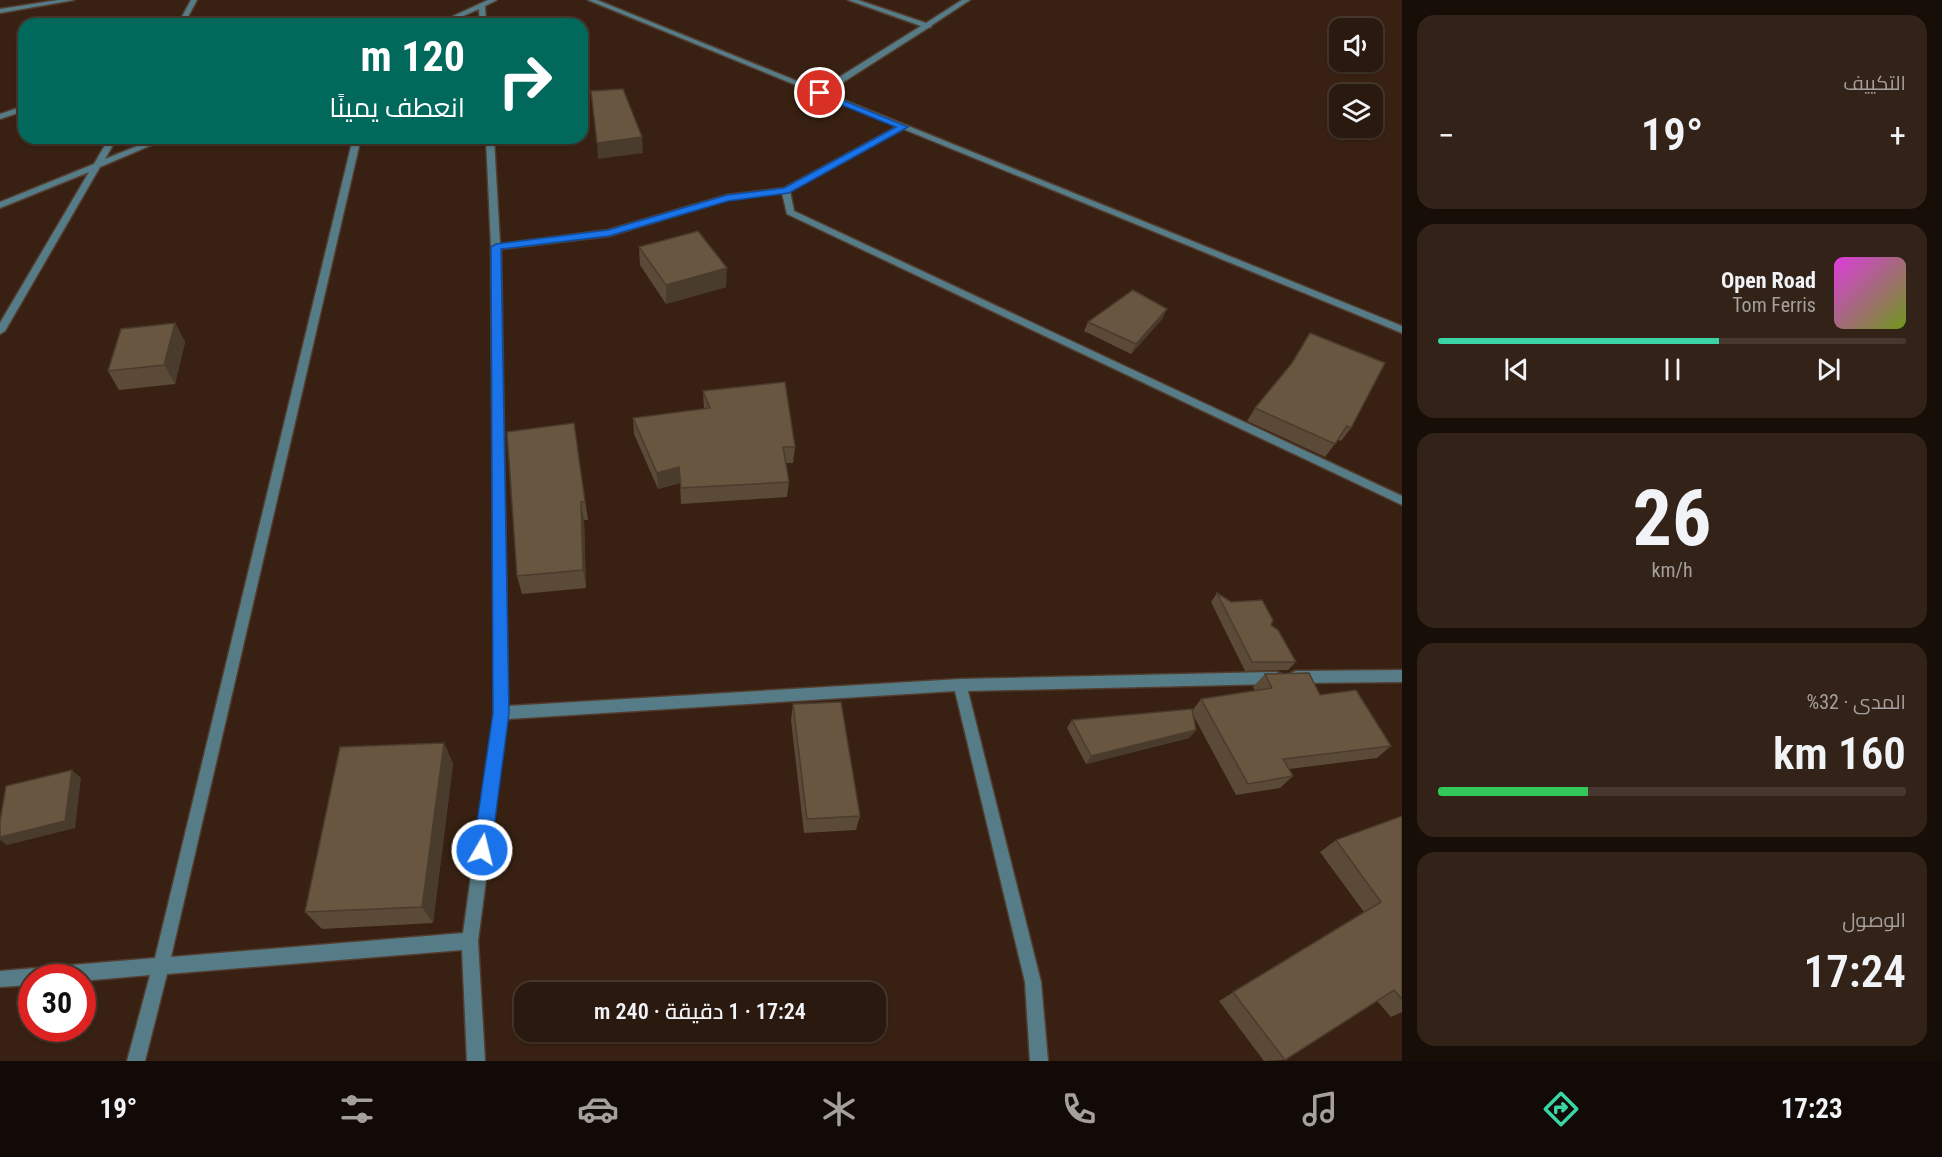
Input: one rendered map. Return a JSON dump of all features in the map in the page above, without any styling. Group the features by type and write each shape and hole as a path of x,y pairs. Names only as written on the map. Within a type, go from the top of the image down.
{"street":[{"path":"0,12 71,0"},
{"path":"184,18 194,0"},
{"path":"453,18 494,0"},
{"path":"591,0 1402,330"},
{"path":"851,0 929,26"},
{"path":"820,93 967,0"},
{"path":"482,5 483,18"},
{"path":"0,117 18,110"},
{"path":"496,247 609,233 727,198 786,190 903,127"},
{"path":"0,331 109,144"},
{"path":"0,205 149,144"},
{"path":"136,1061 161,966 356,144"},
{"path":"476,1061 470,941 501,713 496,247 490,144"},
{"path":"786,190 790,212 1402,501"},
{"path":"501,713 960,685 1402,676"},
{"path":"960,685 1033,982 1039,1061"},
{"path":"0,979 470,941"}],"building":[{"path":"623,89 642,137 597,143 591,91"},
{"path":"698,231 727,268 666,285 639,247"},
{"path":"1133,290 1167,309 1136,344 1088,322"},
{"path":"175,323 164,365 108,371 121,329"},
{"path":"1310,333 1385,363 1351,428 1347,426 1335,444 1255,408 1292,363"},
{"path":"785,382 795,447 783,447 789,482 681,488 679,467 657,473 633,418 710,408 703,391"},
{"path":"574,423 585,502 581,502 583,570 517,576 507,432"},
{"path":"1217,593 1231,602 1262,600 1273,620 1271,625 1278,630 1296,662 1252,662"},
{"path":"1309,673 1320,695 1356,690 1391,746 1283,759 1293,776 1248,784 1201,699 1272,688 1265,674"},
{"path":"841,702 860,816 807,819 793,704"},
{"path":"1192,709 1196,730 1091,756 1072,720"},
{"path":"444,743 422,907 305,912 340,747"},
{"path":"72,770 65,821 0,837 0,821 6,786"},
{"path":"1402,816 1402,999 1394,990 1285,1060 1233,992 1381,902 1336,840"}],"route":[{"path":"482,850 501,713 496,247 609,233 727,198 786,190 903,127 820,93"}]}
